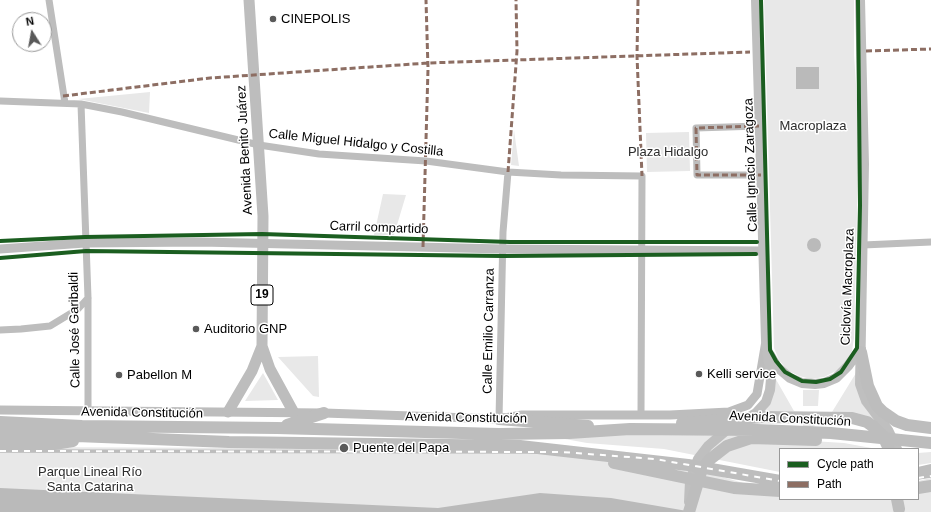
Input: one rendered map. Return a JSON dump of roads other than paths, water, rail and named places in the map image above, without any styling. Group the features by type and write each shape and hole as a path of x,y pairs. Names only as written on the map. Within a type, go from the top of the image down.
{"highway":[{"path":"861,350 868,386 877,406 896,421 907,425 931,428"},
{"path":"277,428 324,413"},
{"path":"499,419 630,429 728,419 852,418 867,422 883,436 889,448"},
{"name":"Avenida Constitución","path":"0,422 142,428 277,428 500,434 569,433 630,429 798,431 931,445"},
{"path":"142,428 229,442"},
{"name":"Avenida Constitución","path":"0,433 229,442 520,446 665,462 779,481"},
{"path":"0,437 23,435"},
{"path":"0,445 48,445 94,436"},
{"path":"689,512 701,472 709,460 719,451 744,439 785,439 842,442 895,448"},
{"path":"911,448 931,445"},
{"path":"520,446 620,464 734,488 779,491"},
{"path":"919,473 931,470"},
{"path":"919,488 931,486"}],"main road":[{"name":"Avenida Benito Juárez","path":"249,0 259,145 263,244 262,346 270,369 294,413"},
{"name":"Calle Ignacio Zaragoza","path":"689,512 692,473 702,452 723,432 760,410 768,397 771,385 767,345 756,0"},
{"path":"860,0 863,122 863,245 860,384 866,401 892,437 897,448"},
{"path":"767,345 777,366 785,375 797,382 811,384 824,383 836,378 861,350"},
{"name":"Avenida Benito Juárez","path":"228,412 252,372 262,346"}],"street":[{"path":"49,0 65,103"},
{"name":"Calle Miguel Hidalgo y Costilla","path":"0,101 81,104 122,112 259,145 319,154 426,161 508,172 561,175 642,176 642,251"},
{"name":"Calle José Garibaldi","path":"81,104 88,298 88,411"},
{"path":"759,126 696,128 696,175 761,175"},
{"name":"Calle Emilio Carranza","path":"499,419 503,249 508,172"},
{"path":"0,249 85,243 201,242 503,249 764,251"},
{"path":"863,245 931,242"},
{"path":"640,415 642,251"},
{"path":"0,330 50,326 78,309 88,298"},
{"path":"0,410 324,413 499,419 522,415 640,415 729,412 748,405 753,400 759,387 762,359 767,345"}],"railway":[{"path":"0,451 562,452 655,459 779,481"},
{"path":"919,478 931,476"}],"place":[{"name":"CINEPOLIS","path":"273,19"},
{"name":"Auditorio GNP","path":"196,329"},
{"name":"Kelli service","path":"699,374"},
{"name":"Pabellon M","path":"119,375"},
{"name":"Puente del Papa","path":"344,448"}],"park label":[{"name":"Macroplaza","path":"813,126"},
{"name":"Plaza Hidalgo","path":"668,152"},
{"name":"Parque Lineal Río Santa Catarina","path":"90,480"}]}
